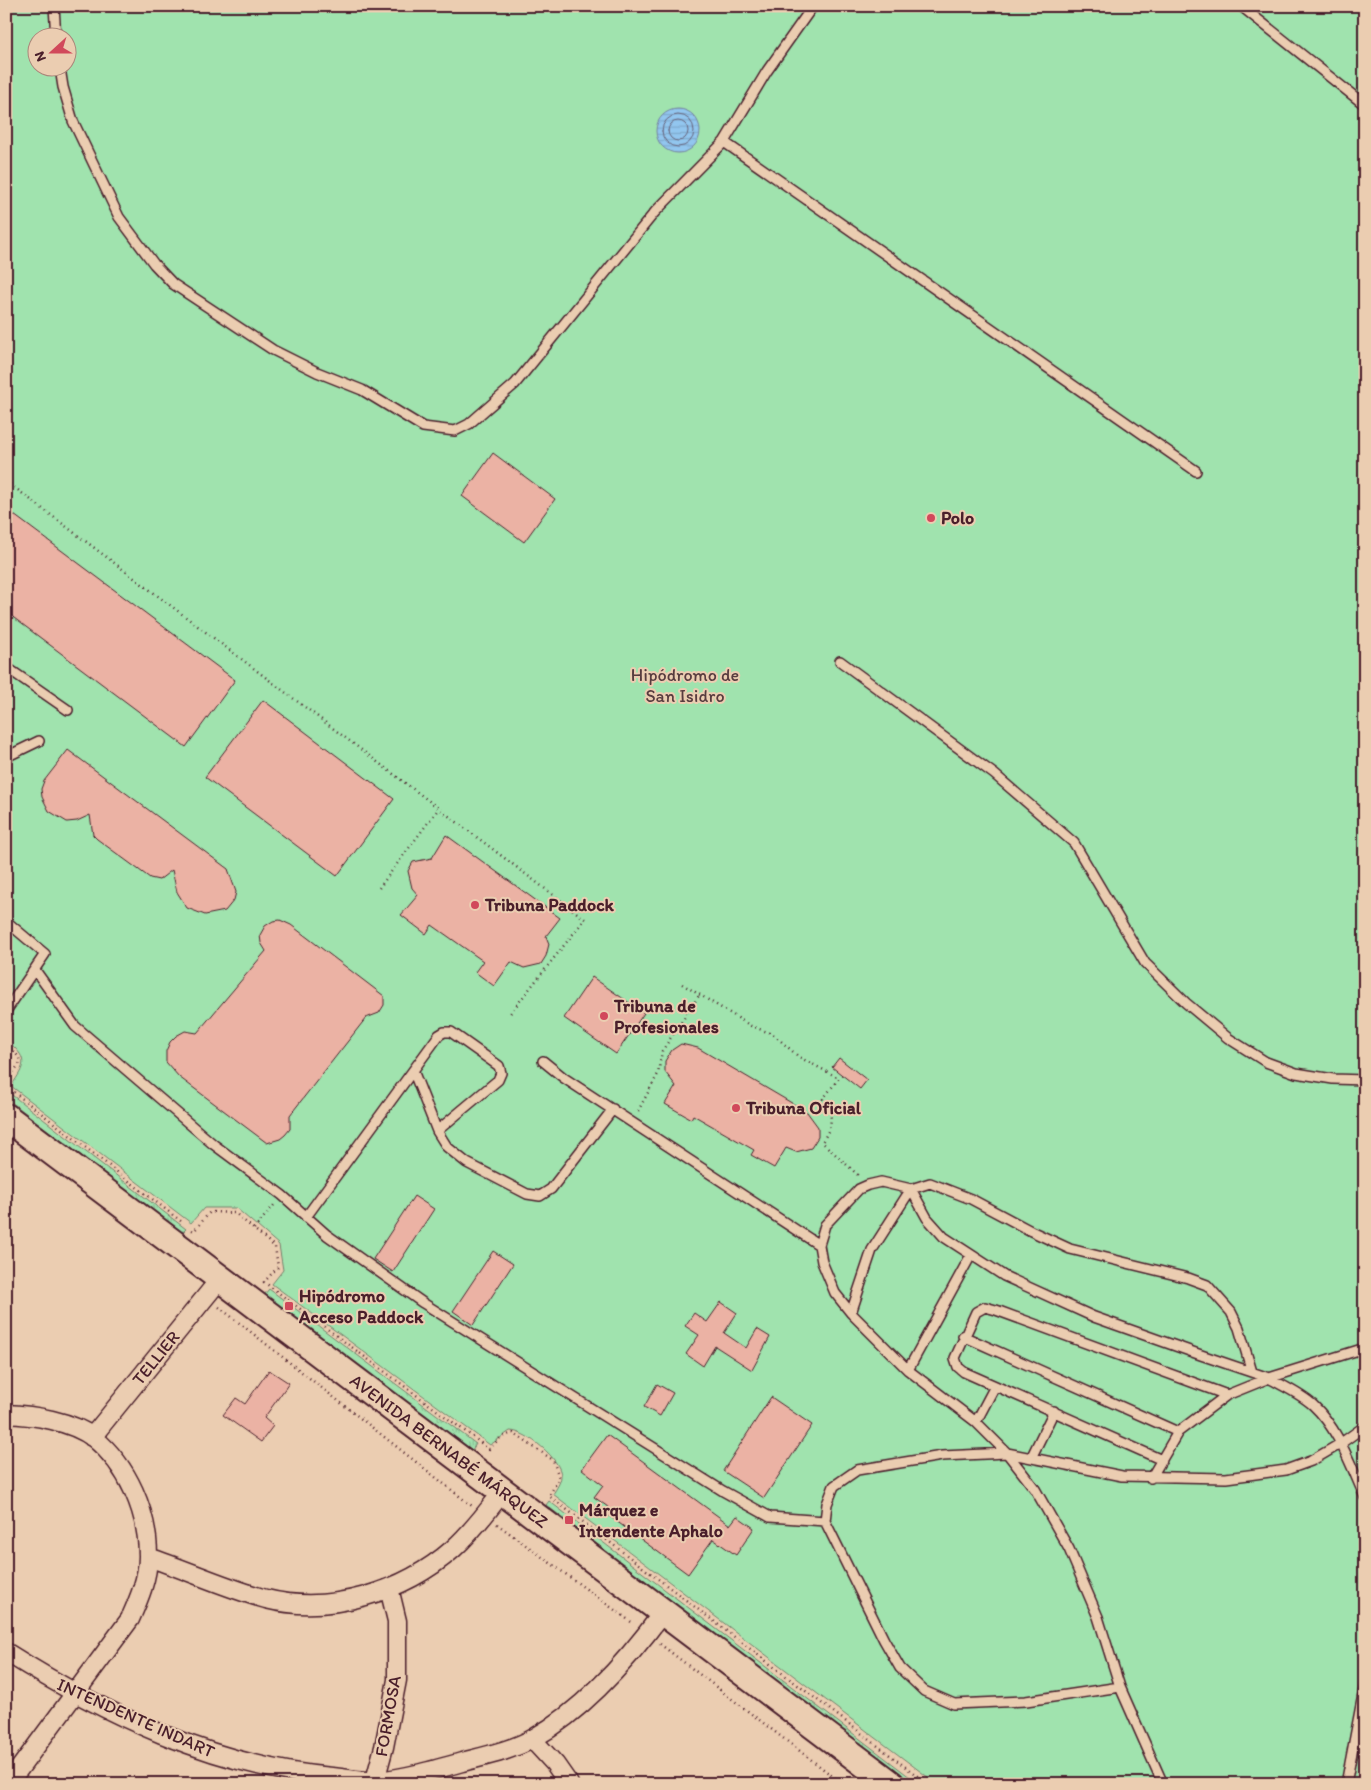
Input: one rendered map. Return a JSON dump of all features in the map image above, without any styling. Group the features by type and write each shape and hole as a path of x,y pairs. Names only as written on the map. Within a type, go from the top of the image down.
{"main road":[{"name":"AVENIDA BERNABÉ MÁRQUEZ","path":"6,1117 891,1784"}],"street":[{"name":"TELLIER","path":"92,1437 220,1279"},
{"path":"6,1414 54,1420 92,1437 114,1457 132,1486 144,1520 148,1557 143,1589 130,1619 76,1695 8,1784"},
{"path":"148,1557 267,1599 308,1606 349,1600 389,1588 423,1571 454,1549 503,1492"},
{"name":"FORMOSA","path":"375,1782 397,1680 397,1621 389,1588"},
{"name":"INTENDENTE INDART","path":"6,1652 76,1695 178,1740 242,1763 314,1776 375,1782 418,1774 489,1754 532,1739 586,1701 647,1634 663,1612"},
{"path":"532,1739 556,1764 569,1784"}],"lane":[{"path":"54,6 55,28"},
{"path":"62,78 74,121 119,218 154,264 173,284 274,350 317,372 362,390 423,427 442,431 455,431 469,424 515,384 655,212 724,142 767,71 813,6"},
{"path":"1241,6 1365,105"},
{"path":"724,142 1196,472"},
{"path":"840,661 994,774 1074,843 1145,963 1186,1003 1228,1038 1266,1062 1296,1073 1333,1079 1365,1080"},
{"path":"6,667 68,710"},
{"path":"6,757 38,741"},
{"path":"6,921 45,954 6,1011"},
{"path":"35,970 75,1026 213,1144 282,1195 350,1252 423,1303 723,1491 770,1517 826,1521"},
{"path":"306,1217 414,1073 439,1035 444,1032 451,1032 499,1066 501,1074 498,1080 437,1131"},
{"path":"543,1061 819,1245"},
{"path":"414,1073 437,1131 447,1147 467,1163 527,1194 540,1196 551,1189 613,1109"},
{"path":"1163,1784 1120,1686 1098,1617 1069,1550 1034,1489 1007,1452 976,1422 908,1370 835,1293 822,1262 819,1245 825,1226 859,1190 868,1185 881,1182 912,1189 930,1183 971,1199 1031,1231 1070,1249 1188,1278 1207,1286 1231,1312 1239,1328 1252,1372"},
{"path":"912,1189 927,1218 944,1237 1004,1276 1094,1317 1269,1378 1312,1404 1340,1444 1365,1497"},
{"path":"851,1312 872,1250 912,1189"},
{"path":"908,1370 971,1255"},
{"path":"1162,1460 964,1372 958,1367 955,1358 963,1336 976,1312 984,1308 996,1310 1227,1395"},
{"path":"963,1336 1178,1432"},
{"path":"1151,1478 1178,1432 1227,1395 1269,1378 1365,1348"},
{"path":"976,1422 995,1386"},
{"path":"1032,1456 1054,1411"},
{"path":"1120,1686 1026,1701 954,1704 924,1691 900,1668 826,1521 828,1504 834,1486 857,1470 942,1456 1007,1452 1122,1476 1226,1478 1286,1470 1311,1461 1340,1444 1365,1426"},
{"path":"1346,1784 1365,1684"}],"path":[{"path":"6,481 585,918 508,1016"},
{"path":"379,888 439,808"},
{"path":"682,984 751,1026 773,1034 792,1048 799,1057 839,1078 823,1099 832,1119 829,1132 822,1142 868,1185"},
{"path":"632,1122 658,1074 662,1051 700,994"},
{"path":"6,1044 19,1057 20,1063 6,1082"},
{"path":"6,1086 194,1231 210,1212 235,1213 275,1247 278,1267 264,1282 489,1449 502,1436 513,1433 553,1460 559,1478 548,1496 928,1784"},
{"path":"254,1229 282,1195"}],"green space":[{"name":"Hipódromo de San Isidro","path":"6,6 1365,6 1365,1784 937,1784 553,1494 560,1481 560,1469 542,1447 517,1432 510,1431 490,1445 272,1284 283,1270 279,1245 236,1208 204,1208 191,1223 11,1086 20,1072 23,1062 13,1046 6,1040"},
{"path":"8,1092 186,1229 182,1233 6,1098"},
{"path":"269,1289 476,1444 472,1450 264,1295"},
{"path":"549,1501 919,1784 910,1784 546,1505"}],"water":[{"path":"678,109 690,113 696,119 700,131 696,143 690,149 678,153 666,149 660,143 656,131 660,119 666,113"}],"building":[{"path":"493,453 555,499 524,542 462,496"},
{"path":"6,509 235,680 186,747 6,612"},
{"path":"263,700 394,799 337,876 205,777"},
{"path":"68,750 228,869 236,892 234,900 225,911 205,915 187,908 177,892 172,870 159,880 150,878 93,835 90,815 77,821 67,822 49,811 42,797 41,789 44,781"},
{"name":"Tribuna Paddock","path":"446,835 560,918 546,936 549,944 546,956 541,964 524,968 511,962 494,986 475,972 483,961 432,925 426,934 401,915 418,895 412,888 408,871 413,862 432,858"},
{"path":"280,920 291,925 384,996 384,1005 379,1013 366,1018 290,1115 290,1129 285,1135 280,1139 267,1143 179,1077 166,1062 166,1051 170,1042 176,1036 185,1031 197,1033 266,951 261,943 260,935 265,926 273,921"},
{"name":"Tribuna de Profesionales","path":"592,977 644,1013 616,1054 564,1018"},
{"name":"Tribuna Oficial","path":"681,1044 698,1048 807,1112 818,1127 818,1137 811,1148 796,1152 786,1148 774,1168 751,1155 754,1150 693,1115 691,1119 665,1104 676,1086 665,1072 665,1061 672,1050"},
{"path":"839,1058 867,1080 860,1089 832,1067"},
{"path":"414,1196 434,1209 393,1272 373,1259"},
{"path":"493,1251 513,1264 473,1325 453,1311"},
{"path":"721,1302 737,1313 724,1333 746,1348 757,1329 770,1337 752,1370 715,1346 703,1366 686,1354 699,1335 685,1326 694,1313 707,1322"},
{"path":"269,1370 289,1383 264,1418 273,1426 261,1442 223,1415 236,1398 245,1404"},
{"path":"657,1384 673,1393 660,1416 644,1407"},
{"path":"771,1397 812,1425 764,1498 723,1471"},
{"path":"607,1435 730,1525 737,1516 754,1528 736,1555 713,1539 688,1574 604,1512 608,1507 594,1497 603,1485 582,1469"}],"place":[{"name":"Polo","path":"931,518"},
{"name":"Tribuna Paddock","path":"475,905"},
{"name":"Tribuna de Profesionales","path":"604,1016"},
{"name":"Tribuna Oficial","path":"736,1108"},
{"name":"Hipódromo Acceso Paddock","path":"289,1306"},
{"name":"Márquez e Intendente Aphalo","path":"569,1520"}]}
